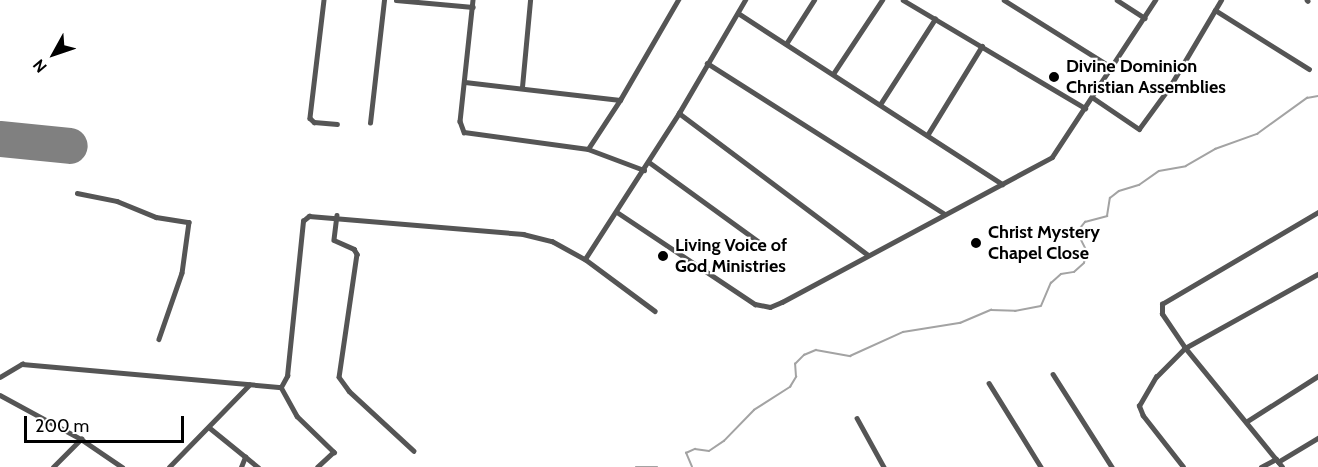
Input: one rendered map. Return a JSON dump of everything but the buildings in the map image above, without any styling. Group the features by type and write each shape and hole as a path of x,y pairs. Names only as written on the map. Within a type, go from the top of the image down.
{"street":[{"path":"324,0 310,118 314,122 337,124"},
{"path":"370,123 384,0"},
{"path":"396,0 472,7"},
{"path":"473,0 460,121 466,134 588,149 644,170"},
{"path":"522,87 530,0"},
{"path":"588,149 620,100 678,0"},
{"path":"585,259 680,113 745,0"},
{"path":"786,44 814,0"},
{"path":"833,74 882,0"},
{"path":"903,0 1084,108"},
{"path":"1004,0 1113,68"},
{"path":"1118,0 1145,18"},
{"path":"616,212 763,307 782,302 943,213 1052,157 1113,68 1155,0"},
{"path":"1092,97 1139,129 1221,0"},
{"path":"1215,10 1309,69"},
{"path":"738,14 881,103 1002,184"},
{"path":"881,103 935,19"},
{"path":"928,134 982,46"},
{"path":"707,63 943,213"},
{"path":"465,82 620,100"},
{"path":"680,113 867,254"},
{"path":"649,162 762,244"},
{"path":"77,193 117,201 156,217 189,222 182,273 159,339"},
{"path":"1282,467 1185,348 1162,314 1162,304 1318,212"},
{"path":"281,387 287,376 303,221 311,215 337,215 523,234 552,241 585,259 655,311"},
{"path":"337,215 334,240 354,249 357,254 339,377 349,391 414,451"},
{"path":"1183,467 1143,416 1139,406 1156,377 1185,348 1318,274"},
{"path":"0,376 22,364 281,387"},
{"path":"1053,374 1113,467"},
{"path":"1246,422 1318,376"},
{"path":"989,383 1041,467"},
{"path":"169,467 210,428 249,385"},
{"path":"281,387 297,416 334,452 318,467"},
{"path":"0,396 81,439 122,467"},
{"path":"856,418 884,467"},
{"path":"210,428 258,467"},
{"path":"1261,467 1318,438"},
{"path":"53,467 81,439"},
{"path":"241,467 244,457"}],"waterway":[{"path":"692,467 686,453 695,449 709,451 724,441 754,410 790,387 796,377 795,364 804,355 816,350 850,356 903,332 960,323 991,310 1015,311 1041,306 1051,283 1061,274 1074,272 1084,263 1087,252 1077,232 1085,222 1107,216 1110,198 1119,191 1139,185 1159,171 1186,166 1215,149 1257,134 1307,98 1318,96"},
{"path":"636,467 657,467"}],"runway":[{"path":"0,139 70,146"}],"place":[{"name":"Divine Dominion Christian Assemblies","path":"1054,77"},
{"name":"Christ Mystery Chapel Close","path":"976,243"},
{"name":"Living Voice of God Ministries","path":"663,256"}]}
